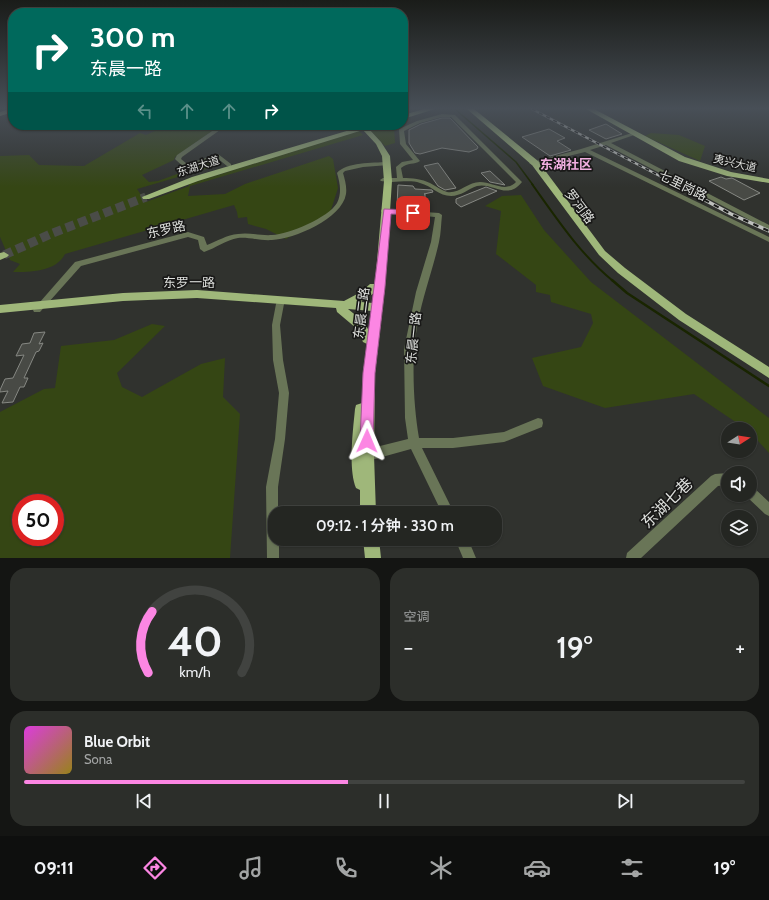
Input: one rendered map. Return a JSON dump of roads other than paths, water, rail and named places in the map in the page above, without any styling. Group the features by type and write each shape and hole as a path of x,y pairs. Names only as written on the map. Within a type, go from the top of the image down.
{"main road":[{"name":"东湖大道","path":"335,135 229,165 144,194 338,135"},
{"name":"东晨二路","path":"367,506 363,456 374,309 385,211 386,181 385,164 369,135"},
{"name":"罗河路","path":"499,135 533,163"},
{"name":"罗河路","path":"500,135 533,163 599,255 644,294 676,312 769,373"},
{"name":"夷兴大道","path":"636,135 695,164 730,174 769,180"},
{"name":"夷兴大道","path":"644,135 701,163 731,172 769,180"},
{"name":"东晨二路","path":"363,506 363,372 367,339 374,309 374,287 385,211"},
{"path":"367,339 360,325 342,307 360,298 374,287"},
{"name":"东罗一路","path":"0,314 39,307 122,297 197,294 342,307"},
{"name":"东罗一路","path":"0,309 172,299 374,309"},
{"path":"366,546 367,558"},
{"path":"372,546 373,558"}],"street":[{"path":"209,135 179,156 178,159 185,166 189,166 218,156 229,165"},
{"path":"400,180 398,168 400,165 417,161 403,144 402,135"},
{"path":"386,181 400,180 421,182 442,193 450,194 458,193 479,184 504,189 519,183 517,178 473,135"},
{"path":"533,163 545,162 631,135"},
{"path":"606,143 769,228"},
{"name":"七里岗路","path":"586,150 769,240"},
{"name":"东罗路","path":"39,307 78,264 188,234 201,240 204,249 238,236 270,238 284,236 314,224 333,213 340,204 344,195 344,185 340,173 343,170 363,165 385,164"},
{"name":"东晨一路","path":"385,211 439,214 435,242 418,300 409,350 410,418 414,443 445,506"},
{"path":"273,558 272,487 280,439 284,393 278,360 276,325 280,304"},
{"path":"363,456 414,443 453,443 504,437 538,423"},
{"name":"东湖七巷","path":"632,558 715,480 721,480"},
{"path":"757,499 769,510"},
{"path":"464,546 470,558"}],"waterway":[{"path":"485,135 516,162 533,185"},
{"path":"532,184 579,248 613,281"},
{"path":"612,280 627,293 769,386"}],"tunnel":[{"path":"4,255 53,233 146,197"}],"railway":[{"path":"582,135 677,185"},
{"path":"675,184 731,214 769,231"}],"district":[{"name":"东湖社区","path":"566,164"}]}
